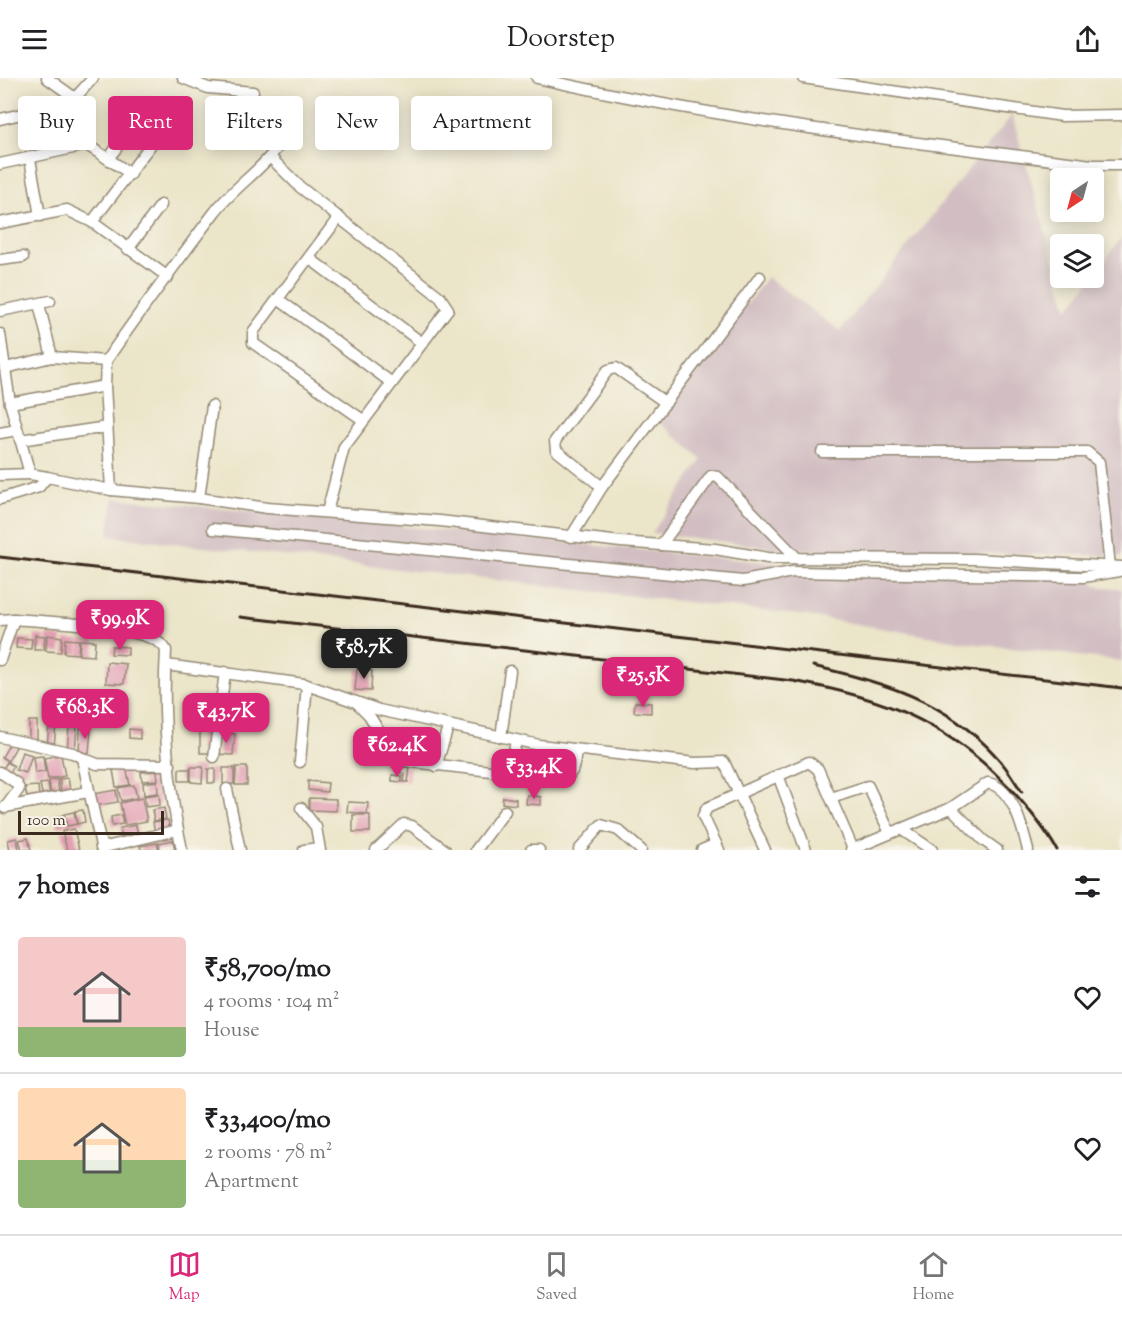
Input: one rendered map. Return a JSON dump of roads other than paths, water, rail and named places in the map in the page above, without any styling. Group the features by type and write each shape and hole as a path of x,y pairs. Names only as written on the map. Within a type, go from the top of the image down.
{"street":[{"path":"47,78 72,96"},
{"path":"77,96 93,78"},
{"path":"183,78 208,88 253,92"},
{"path":"537,78 611,95 895,141 1093,165 1122,165"},
{"path":"803,78 1062,116 1122,115"},
{"path":"0,119 18,115"},
{"path":"0,164 87,145 131,174"},
{"path":"108,159 115,150"},
{"path":"92,222 148,150"},
{"path":"111,490 105,386 106,361 216,211 271,158 276,150"},
{"path":"271,158 287,176 445,304 448,309 344,447 327,512"},
{"path":"30,159 40,216"},
{"path":"128,249 161,205"},
{"path":"0,223 67,210 92,222 168,277"},
{"path":"339,217 253,332 254,343 363,420"},
{"path":"0,260 23,257"},
{"path":"309,258 422,343"},
{"path":"572,537 602,487 760,277"},
{"path":"278,299 392,383"},
{"path":"0,311 44,303 52,357"},
{"path":"0,334 10,403 30,474"},
{"path":"5,368 52,357 106,361"},
{"path":"602,487 556,450 555,441 608,370 615,368 666,403"},
{"path":"10,403 105,386"},
{"path":"199,498 212,406"},
{"path":"0,433 18,435 107,428"},
{"path":"822,452 1087,452 1099,462 1110,567"},
{"path":"0,475 30,474 111,490 199,498 267,508 441,521 572,537 798,559 974,559 1122,569"},
{"path":"661,545 711,476 718,477 798,559"},
{"path":"0,499 39,487 47,477"},
{"path":"213,529 743,581 792,572 1083,577 1122,569"},
{"path":"0,660 14,619"},
{"path":"0,620 14,619 146,634 164,645 166,730 182,850"},
{"path":"166,665 307,685 379,710 516,741 576,751 695,763 724,762 765,850"},
{"path":"501,737 510,671"},
{"path":"214,757 225,672"},
{"path":"300,762 307,685"},
{"path":"354,700 369,716 396,759 436,766 567,778 572,773 576,751"},
{"path":"436,766 448,727"},
{"path":"0,737 73,753 97,764 170,765"},
{"path":"509,773 516,741"},
{"path":"82,758 102,849 178,830"},
{"path":"702,850 717,847 703,816 704,811 739,792 803,763 814,765 831,798 852,849 869,847 890,833 951,808 983,785 992,784 1016,812 1028,850"},
{"path":"0,772 18,786 17,793 3,809"},
{"path":"778,775 806,850"},
{"path":"831,798 868,786 890,833"},
{"path":"227,789 240,850"},
{"path":"3,809 88,792"},
{"path":"301,808 316,827 320,849 304,850"},
{"path":"951,808 997,850"},
{"path":"476,850 505,811"},
{"path":"376,850 404,824 412,826 445,850"},
{"path":"579,850 601,825 618,830 641,850"},
{"path":"901,829 932,850"},
{"path":"531,850 539,850"}],"railway":[{"path":"0,557 1122,688"},
{"path":"240,617 793,681 855,695 910,715 961,745 1010,788 1029,810 1057,850"},
{"path":"813,666 888,687 934,707 976,736 1003,764 1022,792"}]}
